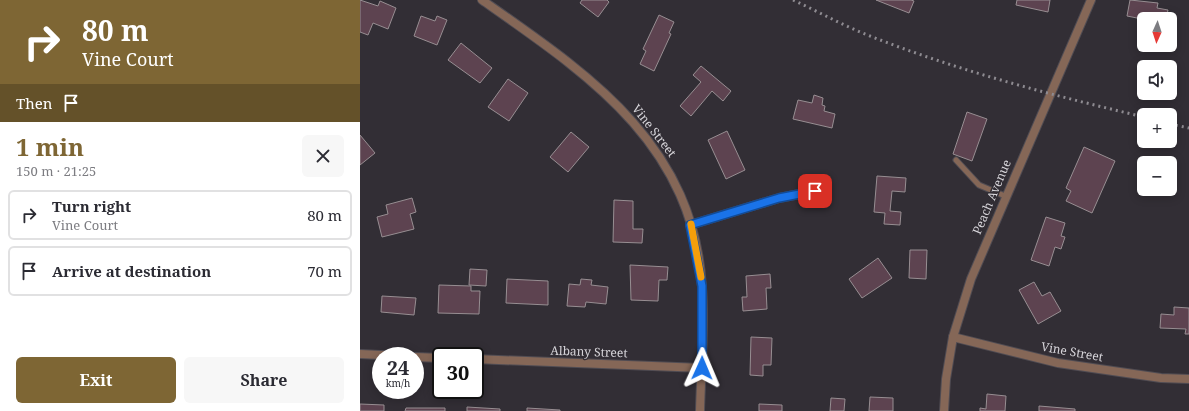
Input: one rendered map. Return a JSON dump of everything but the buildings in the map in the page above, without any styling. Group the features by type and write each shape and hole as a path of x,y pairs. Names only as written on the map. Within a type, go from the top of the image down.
{"street":[{"name":"Vine Street","path":"482,0 577,69 620,107 650,141 670,172 686,210 702,286 702,368 700,411"},
{"name":"Peach Avenue","path":"944,411 946,378 953,337 971,279 1005,196 1091,0"},
{"path":"690,225 779,198 815,191"},
{"name":"Vine Street","path":"953,337 1058,363 1161,378 1189,379"},
{"path":"360,354 372,355"},
{"name":"Albany Street","path":"484,359 702,368"}],"lane":[{"path":"956,160 980,185 1005,196"}],"railway":[{"path":"793,0 860,32 904,49 971,71 1040,91 1137,115"},
{"path":"1177,125 1189,128"}],"slow traffic":[{"path":"691,224 701,277"}],"route":[{"path":"702,368 702,286 696,247 690,225 779,198 815,191"}]}
